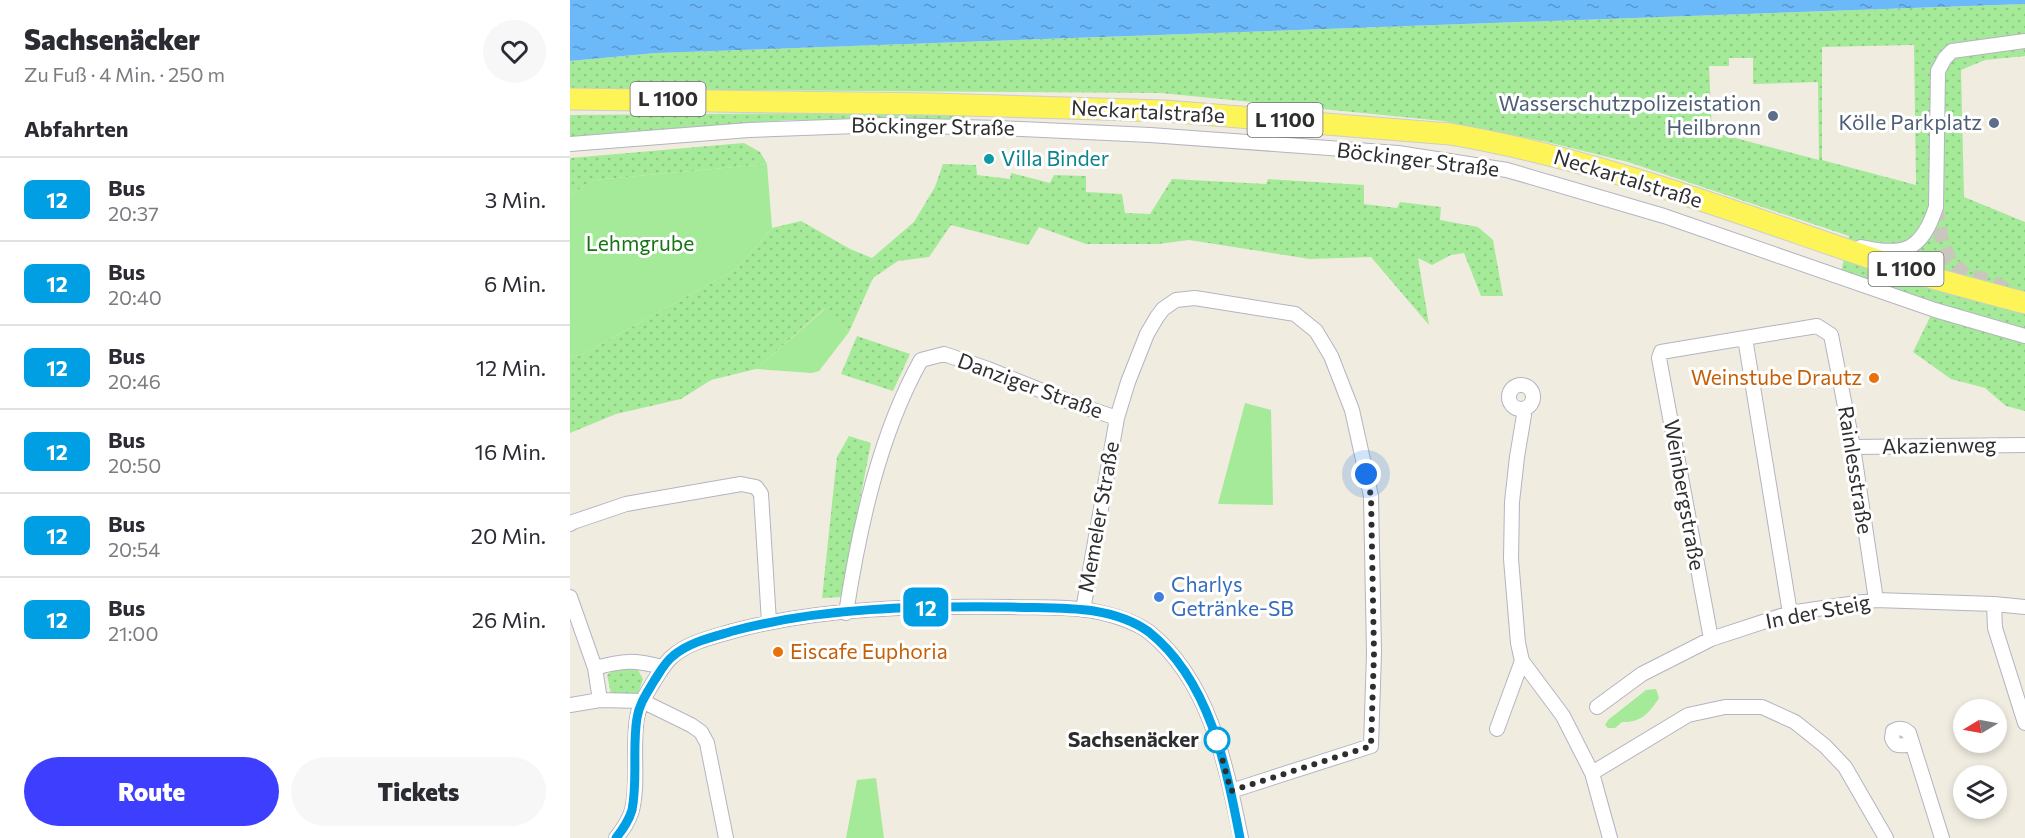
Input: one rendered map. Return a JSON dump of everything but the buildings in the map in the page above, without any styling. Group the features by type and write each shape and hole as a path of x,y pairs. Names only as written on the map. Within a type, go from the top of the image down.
{"main road":[{"name":"Neckartalstraße","path":"570,99 932,104 1165,111 1450,134 1493,142 1619,174 1918,273 2025,303"}],"street":[{"path":"1789,230 1874,250 1897,251 1911,247 1920,240 1930,225 1936,207 1938,71 1952,51 2025,41"},
{"name":"Böckinger Straße","path":"570,144 749,130 884,125 1150,135 1398,153 1518,173 1664,216 1925,307 2025,336"},
{"name":"Memeler Straße","path":"1083,610 1117,418 1147,334 1163,309 1176,300 1195,298 1214,299 1295,314 1316,331 1331,356 1352,410 1371,496 1374,653 1371,746 1231,791"},
{"name":"Rainlesstraße","path":"1661,351 1817,326 1831,335 1853,447 1876,600"},
{"path":"1745,338 1790,613"},
{"name":"Weinbergstraße","path":"1661,351 1659,358 1710,639"},
{"name":"Danziger Straße","path":"846,613 868,498 909,382 921,360 944,354 1117,418"},
{"path":"1525,409 1512,502 1515,619 1522,662 1563,716 1574,735 1592,773 1610,838"},
{"name":"Akazienweg","path":"1853,447 2025,445"},
{"path":"570,524 626,504 730,485 741,484 756,487 761,494 769,622"},
{"path":"570,597 595,668 600,700"},
{"name":"In der Steig","path":"1597,707 1642,675 1710,639 1790,613 1876,600 2025,607"},
{"path":"1994,604 1995,628 2025,723"},
{"path":"616,838 627,824 632,810 637,718 642,701 674,655 704,639 769,622 920,607 1083,610 1138,624 1151,634 1181,668 1198,694 1211,722 1231,791 1240,838"},
{"path":"595,668 620,661 645,663 660,672"},
{"path":"1497,729 1522,662"},
{"path":"570,705 600,700 642,701 662,709 701,732 707,743 726,838"},
{"path":"1592,773 1688,715 1725,707 1762,707 1795,722 1825,746 1845,767 1886,838"},
{"path":"1910,740 1942,838"}],"green space":[{"path":"2025,4 2025,56 1985,60 1961,70 1964,197 2025,222 2025,411 2006,406 1985,388 1951,379 1913,352 1932,313 1839,281 1849,236 1628,162 1547,142 1443,121 1161,93 570,89 570,61 656,53","holes":["1914,45 1916,185 1822,160 1822,47","1729,58 1753,58 1753,84 1818,82 1819,160 1712,132 1709,66 1729,66"]},
{"path":"830,113 965,115 964,122 789,120 570,140 570,115"},
{"path":"744,143 760,152 767,164 594,180 570,195 570,158"},
{"name":"Lehmgrube","path":"767,164 772,228 738,268 581,355 570,357 570,195 594,180"},
{"path":"943,164 976,165 977,175 1010,179 1011,173 1050,183 1054,175 1086,176 1086,192 1122,194 1125,213 1150,214 1172,179 1266,184 1268,179 1364,185 1364,204 1397,208 1400,202 1441,207 1440,220 1478,227 1493,240 1503,296 1481,296 1464,253 1451,255 1432,265 1418,258 1429,325 1371,257 1310,259 1189,240 1158,244 1086,244 1039,227 1028,245 951,225 929,257 898,261 873,278 849,332 824,309 756,369 711,380 681,399 616,414 570,433 570,357 581,355 738,268 772,228 801,221 850,249 872,258 914,222 935,187"},
{"path":"825,309 849,332 819,371 812,373 756,369"},
{"path":"857,336 910,354 893,391 841,374"},
{"path":"1245,403 1271,410 1273,505 1218,504"},
{"path":"849,436 871,443 841,597 822,598 837,457"},
{"path":"627,667 638,670 643,679 638,694 611,694 607,675 616,668"},
{"path":"1656,689 1659,698 1644,716 1634,721 1622,722 1615,728 1608,728 1605,725 1608,720 1646,690"},
{"path":"876,778 884,838 846,838 857,780"}],"water":[{"path":"570,0 2025,0 2025,4 656,53 570,61"}],"tunnel":[{"path":"1936,207 1942,242 1950,260 1965,274 1990,281 2012,292"}],"bus line":[{"name":"12","path":"616,838 627,824 632,810 637,718 642,701 674,655 704,639 769,622 913,607 1029,607 1083,610 1138,624 1168,652 1198,694 1217,740 1231,791 1240,838"}],"place":[{"name":"Wasserschutzpolizeistation Heilbronn","path":"1773,116"},
{"name":"Kölle Parkplatz","path":"1994,123"},
{"name":"Villa Binder","path":"989,159"},
{"name":"Weinstube Drautz","path":"1874,378"},
{"name":"Charlys Getränke-SB","path":"1159,597"},
{"name":"Eiscafe Euphoria","path":"778,652"},
{"name":"Sachsenäcker","path":"1217,740"}],"route":[{"path":"1217,740 1231,791 1371,746 1374,653 1371,496 1366,474"}]}
